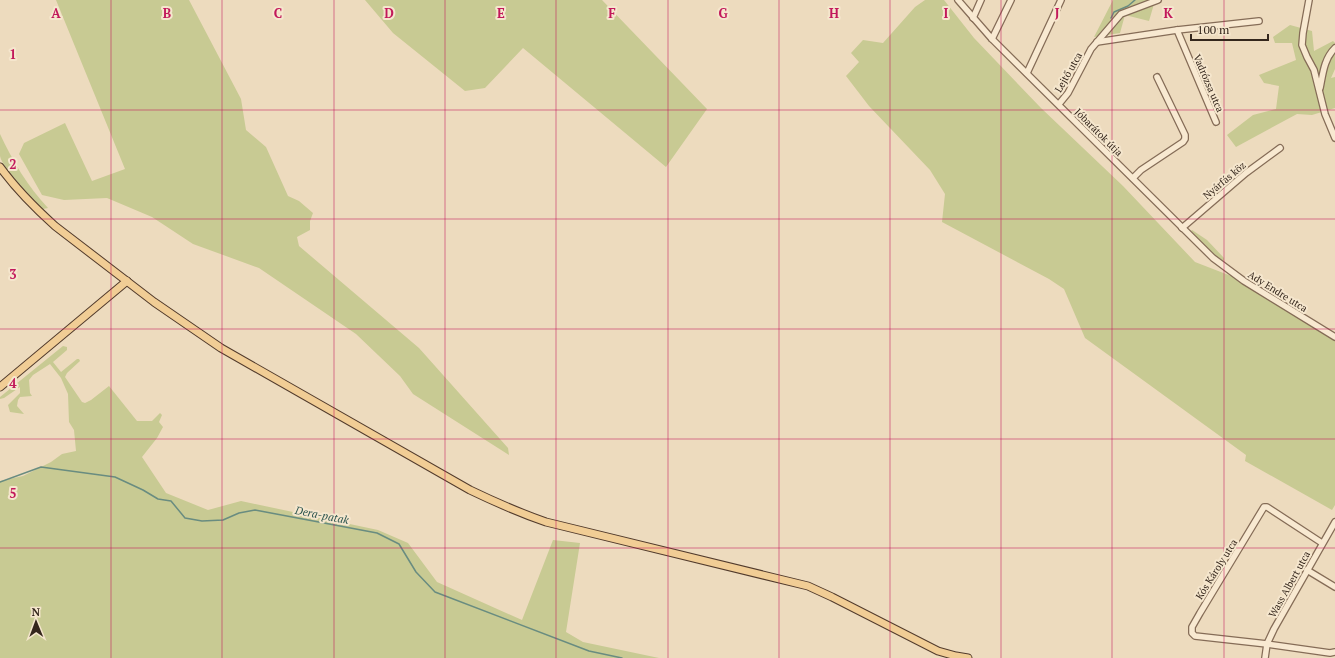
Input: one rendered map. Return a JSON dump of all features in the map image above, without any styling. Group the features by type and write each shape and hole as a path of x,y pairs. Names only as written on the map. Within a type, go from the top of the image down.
{"main road":[{"path":"0,168 23,196 40,213 160,306 221,348 470,490 523,514 546,522 808,586 832,596 931,648 968,658"},
{"path":"0,387 127,281"}],"street":[{"name":"Jóbarátok útja","path":"958,0 992,39 1213,258"},
{"path":"973,18 981,0"},
{"path":"992,39 1011,0"},
{"path":"1027,73 1061,0"},
{"name":"Lejtő utca","path":"1059,104 1068,93 1091,49 1121,14 1158,0"},
{"path":"1309,0 1302,45 1306,57 1314,70 1328,121 1335,138"},
{"path":"1097,42 1177,30 1260,21"},
{"name":"Vadrózsa utca","path":"1177,30 1216,122"},
{"path":"1319,90 1325,63 1335,48"},
{"path":"1133,178 1141,170 1183,142 1185,139 1185,135 1157,77"},
{"name":"Nyárfás köz","path":"1182,228 1246,172 1280,148"},
{"name":"Ady Endre utca","path":"1213,258 1244,281 1335,337"},
{"name":"Kós Károly utca","path":"1267,644 1195,636 1192,633 1192,627 1264,508 1267,507 1322,543"},
{"name":"Wass Albert utca","path":"1265,658 1267,644 1335,522"},
{"path":"1307,570 1335,587"},
{"path":"1267,644 1330,653 1335,652"}],"green space":[{"path":"56,0 189,0 241,99 246,130 266,147 288,196 299,201 313,213 310,221 310,230 297,237 299,246 419,348 508,448 509,455 413,394 400,376 356,334 259,268 193,244 152,217 107,198 64,200 42,195 19,154 24,143 65,123 92,181 125,169"},
{"path":"365,0 602,0 707,109 666,167 523,48 485,88 465,91 393,33"},
{"path":"925,0 944,0 974,38 1041,108 1123,186 1195,262 1244,281 1335,338 1335,505 1332,510 1245,461 1246,455 1085,338 1064,289 1049,279 942,222 945,194 930,170 869,106 846,76 859,62 851,53 863,40 883,43 915,7"},
{"path":"1113,0 1159,0 1154,4 1149,21 1125,15 1120,33 1094,37"},
{"path":"1290,25 1312,31 1314,51 1333,41 1335,43 1335,69 1331,78 1335,77 1335,108 1312,115 1297,114 1236,147 1227,135 1253,115 1276,109 1279,86 1264,83 1259,75 1296,60 1292,43 1275,43 1273,37"},
{"path":"0,134 21,173 48,208 43,209 6,168 0,156"},
{"path":"1192,230 1207,240 1224,258 1224,261 1212,254 1191,231"},
{"path":"63,346 67,347 67,350 53,362 61,372 79,359 80,361 67,373 65,377 82,402 85,403 91,400 109,386 137,421 152,421 160,413 162,415 159,422 163,427 157,438 142,457 166,493 208,510 241,501 378,530 408,543 437,582 522,620 553,540 580,543 566,632 583,642 659,658 0,658 0,481 23,476 51,462 62,454 76,451 74,430 69,422 68,394 61,378 50,364 33,375 29,380 30,393 32,396 20,397 18,400 17,406 24,414 10,412 8,405 20,393 20,387 4,398 0,399 0,397"}],"waterway":[{"path":"1111,18 1114,12 1128,6 1135,0"},
{"name":"Dera-patak","path":"0,482 41,467 115,477 158,499 171,501 185,518 202,521 223,520 239,513 255,510 377,533 399,544 416,572 435,592 589,651 622,658"}]}
